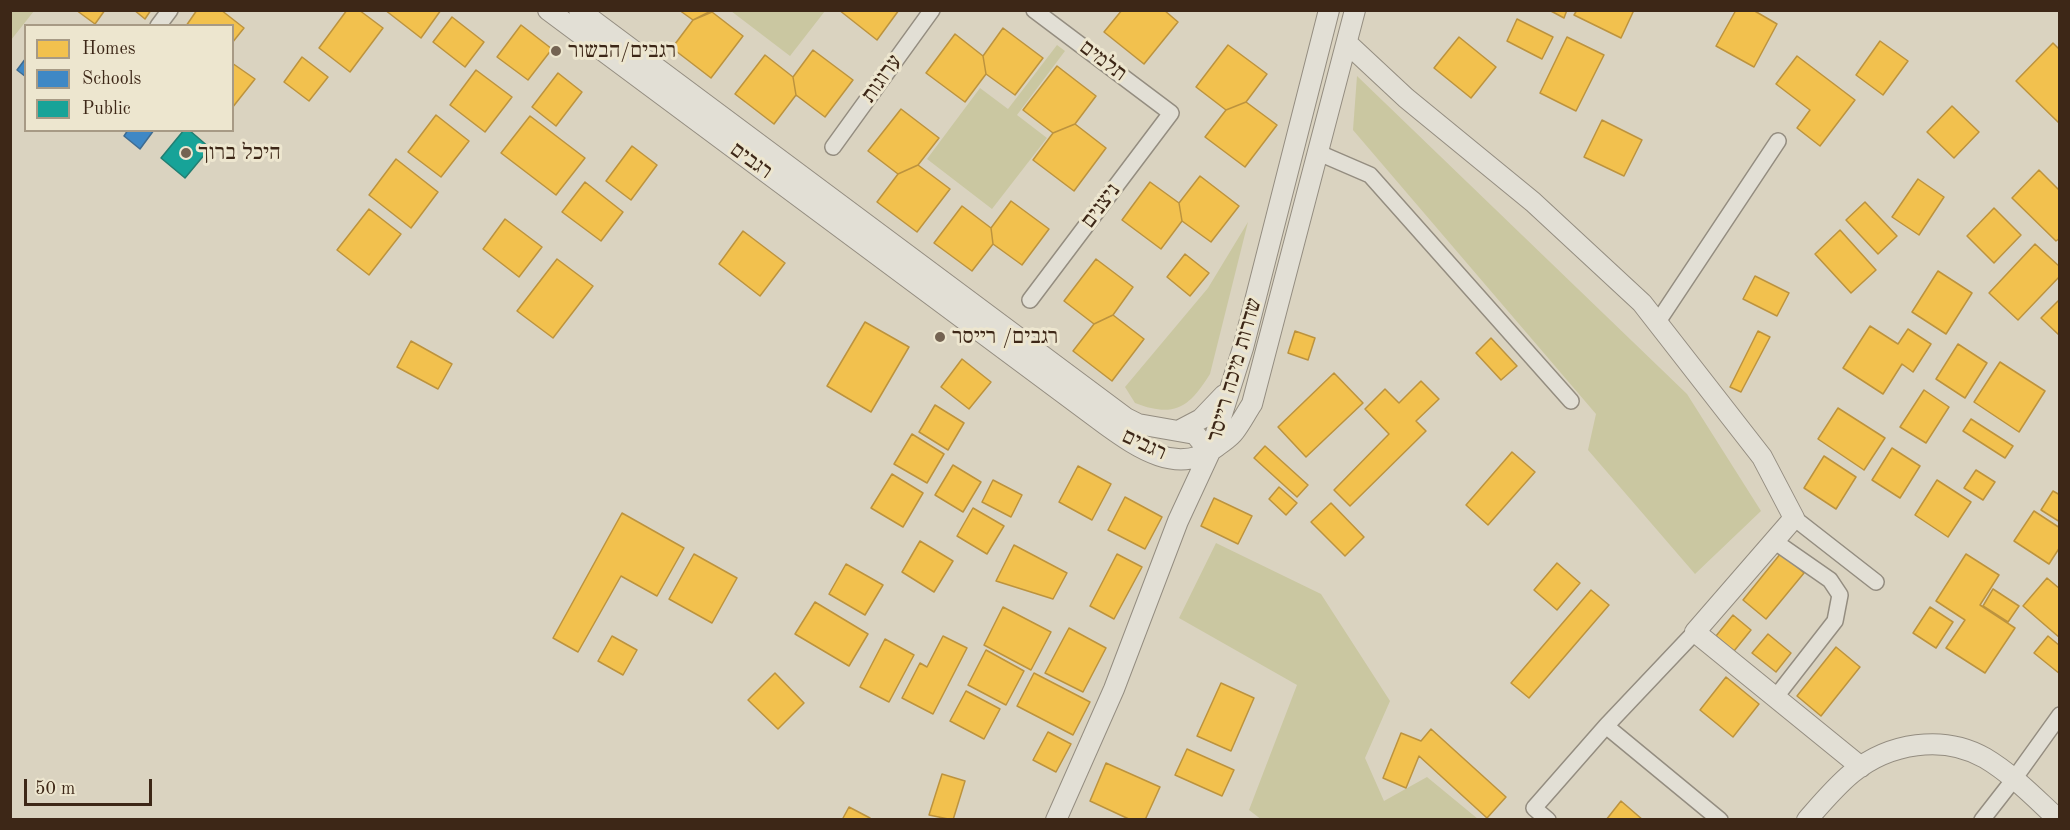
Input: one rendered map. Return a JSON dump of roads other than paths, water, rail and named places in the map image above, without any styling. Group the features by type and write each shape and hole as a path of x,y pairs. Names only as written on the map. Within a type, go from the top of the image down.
{"street":[{"path":"160,24 170,10"},
{"name":"רגבים","path":"548,10 1133,444 1162,458 1174,460 1190,459 1210,452 1195,434 1156,428 1126,418 579,10"},
{"name":"ערוגות","path":"833,147 932,10"},
{"name":"תלמים","path":"1034,10 1171,113"},
{"name":"שדרות מיכה רייסר","path":"1210,452 1246,336 1329,10"},
{"name":"שדרות מיכה רייסר","path":"1210,452 1233,434 1252,404 1355,10"},
{"path":"1347,43 1406,98 1533,202 1642,303 1762,458 1794,518 1876,582"},
{"name":"ניצנים","path":"1030,300 1171,113"},
{"path":"1658,323 1778,141"},
{"path":"1319,153 1370,175 1571,401"},
{"path":"1180,430 1201,419 1229,390"},
{"path":"1056,819 1114,689 1178,521 1210,452"},
{"path":"1548,819 1534,808 1606,726 1695,632 1794,518"},
{"path":"1774,541 1830,580 1840,595 1835,621 1775,698"},
{"path":"1695,632 1861,767"},
{"path":"1982,819 2060,715"},
{"path":"1606,726 1720,819"},
{"path":"1807,819 1829,795 1861,767 1913,744 1949,744 1983,758 2014,779 2059,819"}],"place":[{"name":"רגבים/הבשור","path":"556,51"},
{"name":"היכל ברוך","path":"186,153"},
{"name":"רגבים/ רייסר","path":"940,337"}]}
